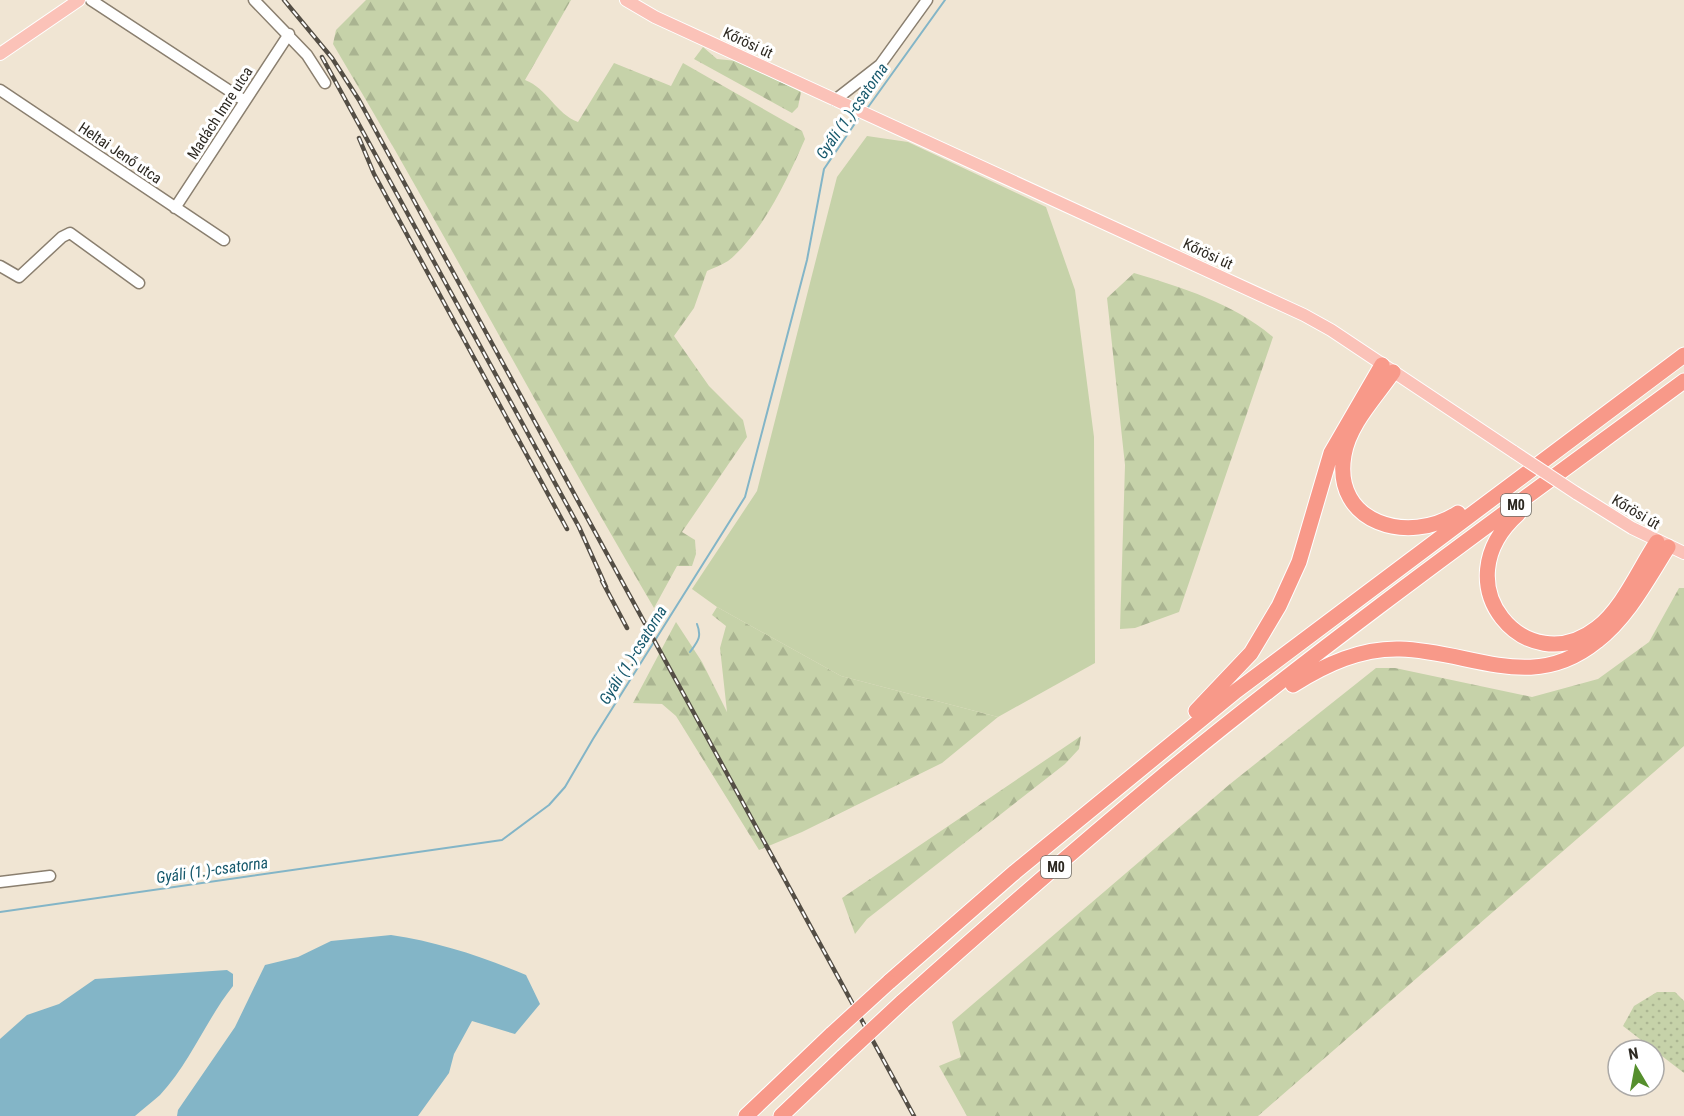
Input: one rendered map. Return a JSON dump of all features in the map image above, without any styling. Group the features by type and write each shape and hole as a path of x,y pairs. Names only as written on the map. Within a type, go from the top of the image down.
{"highway":[{"name":"M0","path":"746,1116 889,982 1015,872 1153,758 1308,636 1684,355"},
{"path":"1388,368 1345,450 1345,477 1350,493 1360,509 1381,524 1413,529 1446,521 1483,497 1495,495"},
{"path":"1153,758 1173,733 1228,680 1251,653 1271,621 1299,562 1336,441 1388,368"},
{"name":"M0","path":"781,1116 902,1002 1027,892 1213,736 1445,558 1684,381"},
{"path":"1587,453 1573,470 1516,515 1494,542 1487,560 1486,578 1490,598 1498,614 1512,628 1535,640 1564,642 1583,637 1600,626 1612,613 1663,544"},
{"path":"1213,736 1234,726 1317,670 1345,658 1368,652 1410,650 1503,667 1529,669 1569,659 1598,641 1628,609 1663,544"}],"main road":[{"path":"0,54 79,0"},
{"name":"Kőrösi út","path":"626,0 655,17 1293,310 1331,330 1576,493 1663,544 1684,553"}],"street":[{"path":"91,0 245,101"},
{"path":"254,0 308,55 325,83"},
{"path":"836,100 880,65 927,0"},
{"name":"Madách Imre utca","path":"175,208 289,34"},
{"name":"Heltai Jenő utca","path":"0,90 224,240"},
{"path":"0,266 19,278 62,237 70,233 139,283"},
{"path":"0,882 50,876"}],"green space":[{"path":"366,0 571,0 525,80 539,89 570,118 578,122 614,63 671,86 683,63 802,131 805,139 782,188 763,221 728,261 707,271 694,308 674,336 709,386 743,420 747,437 682,532 695,540 696,554 692,566 677,566 654,608 573,468 415,184 333,44 336,30"},
{"path":"703,47 717,59 737,61 801,92 798,107 792,113 694,59"},
{"path":"867,136 908,142 1046,207 1075,290 1094,437 1095,663 998,717 841,676 717,607 692,589 757,491 837,177"},
{"path":"1134,273 1207,298 1258,325 1273,337 1179,612 1135,628 1120,629 1125,465 1107,298"},
{"path":"1679,588 1684,588 1684,746 1258,1116 967,1116 939,1066 961,1057 952,1022 1230,784 1376,668 1395,668 1532,697 1598,679 1649,642"},
{"path":"717,607 841,676 998,717 942,763 802,832 759,850 676,716 662,704 633,703 676,622 702,662 727,712 720,648 726,626 712,615"},
{"path":"1081,736 1079,749 1065,764 867,919 855,934 842,898"},
{"path":"1657,992 1675,992 1684,1001 1684,1073 1666,1059 1666,1038 1639,1038 1623,1026 1634,1006"}],"water":[{"path":"391,935 459,951 526,975 540,1004 515,1034 472,1021 454,1054 449,1073 418,1116 177,1116 178,1110 235,1027 265,965 298,957 331,941"},
{"path":"227,970 233,974 233,986 171,1083 135,1116 0,1116 0,1039 27,1015 59,1004 95,979"}],"waterway":[{"name":"Gyáli (1.)-csatorna","path":"866,110 945,0"},
{"name":"Gyáli (1.)-csatorna","path":"0,912 502,840 549,805 565,787 745,497 807,260 824,169 860,116"},
{"path":"690,652 698,639 697,624"}],"railway":[{"path":"284,0 332,58 359,100 914,1116"},
{"path":"322,57 579,527 606,587"},
{"path":"359,138 374,174 567,529"},
{"path":"602,581 627,628"}]}
